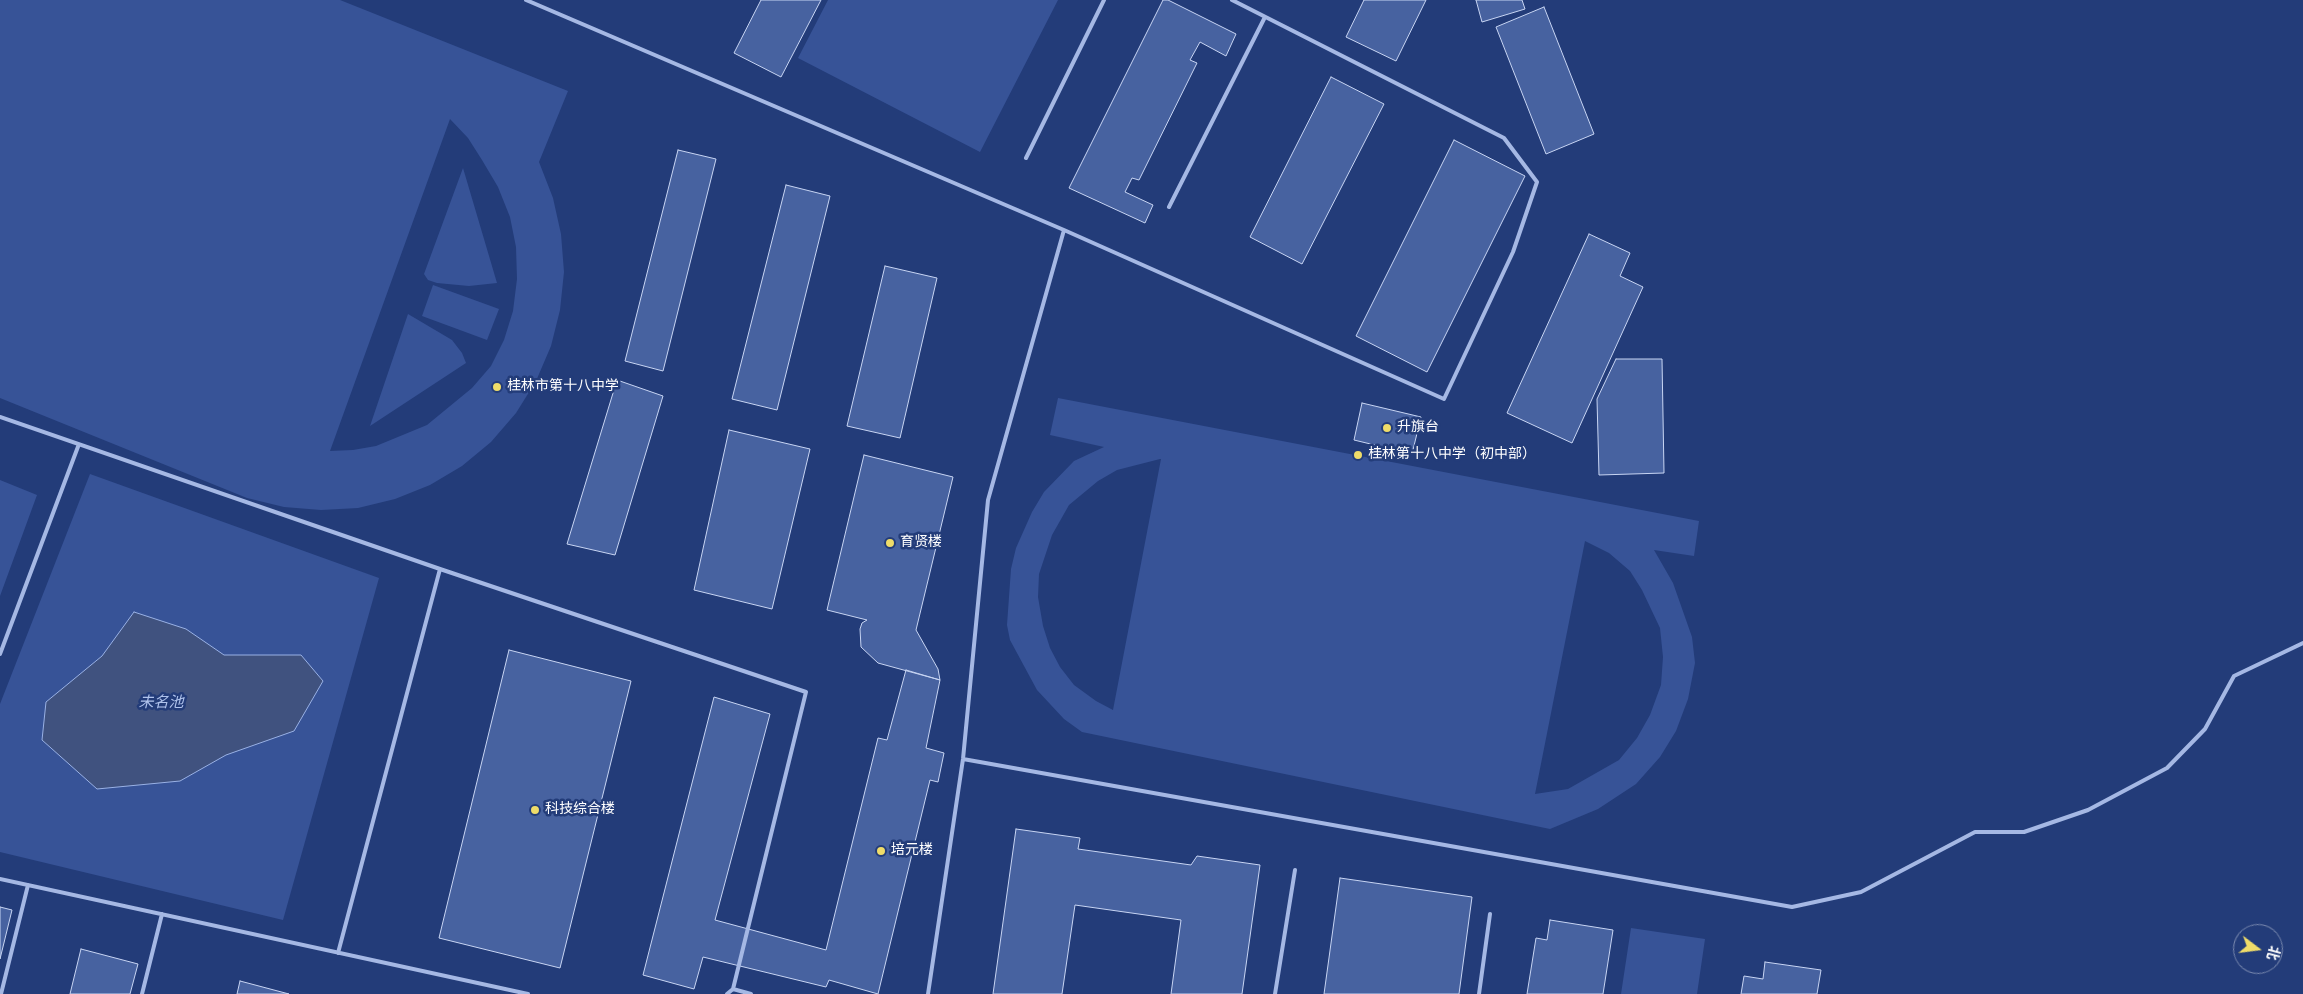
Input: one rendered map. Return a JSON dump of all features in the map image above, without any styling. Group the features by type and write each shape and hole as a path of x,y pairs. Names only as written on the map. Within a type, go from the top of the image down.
{"lane":[{"path":"526,0 1064,230 1444,399 1513,252 1537,182 1504,138 1232,0"},
{"path":"1026,158 1104,0"},
{"path":"1169,207 1265,17"},
{"path":"928,994 963,759 988,500 1064,230"},
{"path":"0,417 440,569 806,692 733,989 727,994"},
{"path":"0,654 79,444"},
{"path":"338,952 440,569"},
{"path":"963,759 1792,907 1861,892 1975,832 2024,832 2088,810 2167,768 2205,729 2234,676 2303,643"},
{"path":"1275,994 1295,870"},
{"path":"0,878 528,994"},
{"path":"1,994 28,885"},
{"path":"142,994 162,914"},
{"path":"1479,994 1490,914"},
{"path":"733,989 751,994"}],"shaded area":[{"path":"0,0 340,0 568,91 539,162 553,198 561,234 564,272 560,310 551,346 536,381 516,413 491,442 462,466 430,485 395,499 358,508 321,510 284,507 247,498 0,398","holes":["450,119 468,138 498,187 510,217 516,247 517,279 513,311 504,340 491,366 472,388 427,425 376,446 330,451"]},
{"path":"828,0 1058,0 980,152 798,58"},
{"path":"463,168 497,283 469,286 437,283 428,280 424,274"},
{"path":"433,285 499,309 487,340 422,316"},
{"path":"408,314 452,340 462,353 466,363 370,426"},
{"path":"1058,398 1699,521 1694,556 1654,550 1673,583 1692,637 1695,663 1688,699 1676,731 1660,757 1636,784 1598,809 1550,829 1082,732 1064,719 1037,690 1010,640 1007,625 1011,569 1016,548 1032,512 1044,492 1074,461 1104,447 1050,435","holes":["1161,459 1113,710 1096,701 1074,685 1060,667 1050,648 1043,626 1038,597 1039,574 1052,535 1069,505 1098,481 1117,470","1585,541 1609,553 1630,571 1642,590 1660,628 1663,657 1661,685 1650,715 1637,738 1619,760 1568,789 1535,794"]},
{"path":"90,474 379,578 283,920 0,852 0,704"},
{"path":"0,480 37,495 0,596"},
{"path":"1631,928 1705,939 1697,994 1621,994"}],"water":[{"name":"未名池","path":"134,612 186,629 224,655 301,655 323,681 294,731 226,755 180,781 97,789 42,740 46,702 102,656"}],"building":[{"path":"761,0 821,0 781,77 734,53"},
{"path":"1163,0 1168,0 1236,34 1226,56 1200,42 1190,60 1197,63 1139,180 1132,178 1125,192 1153,205 1145,223 1069,188"},
{"path":"1364,0 1426,0 1396,61 1346,37"},
{"path":"1476,0 1522,0 1525,9 1482,22"},
{"path":"1544,7 1594,134 1546,154 1496,27"},
{"path":"1331,77 1384,104 1302,264 1250,237"},
{"path":"1454,140 1525,176 1427,372 1356,336"},
{"path":"678,150 716,159 663,371 625,361"},
{"path":"786,185 830,196 777,410 732,399"},
{"path":"1589,234 1630,253 1620,276 1643,287 1572,443 1507,413"},
{"path":"885,266 937,278 900,438 847,426"},
{"path":"1616,359 1662,359 1664,473 1599,475 1597,399"},
{"path":"617,380 663,396 615,555 567,544"},
{"name":"升旗台","path":"1362,403 1421,417 1412,454 1354,440"},
{"path":"729,430 810,449 772,609 694,590"},
{"name":"育贤楼","path":"864,455 953,477 916,630 938,669 940,680 878,663 861,647 860,629 862,623 867,620 827,610"},
{"name":"科技综合楼","path":"509,650 631,681 560,968 439,938"},
{"name":"培元楼","path":"906,670 940,680 926,748 944,753 938,782 930,780 878,994 829,980 826,987 703,957 694,989 643,975 714,697 770,714 715,920 826,950 878,738 887,740"},
{"path":"1016,829 1080,838 1078,849 1191,865 1197,856 1260,865 1242,994 1171,994 1181,920 1075,905 1062,994 993,994"},
{"path":"1340,878 1472,897 1459,994 1324,994"},
{"path":"0,907 12,910 0,959"},
{"path":"1550,920 1613,930 1603,994 1527,994 1536,938 1547,940"},
{"path":"81,949 138,964 130,994 70,994"},
{"path":"1765,962 1821,970 1817,994 1741,994 1744,976 1763,979"},
{"path":"240,981 289,994 237,994"}],"place":[{"name":"桂林市第十八中学","path":"497,387"},
{"name":"升旗台","path":"1387,428"},
{"name":"桂林第十八中学（初中部）","path":"1358,455"},
{"name":"育贤楼","path":"890,543"},
{"name":"科技综合楼","path":"535,810"},
{"name":"培元楼","path":"881,851"}]}
